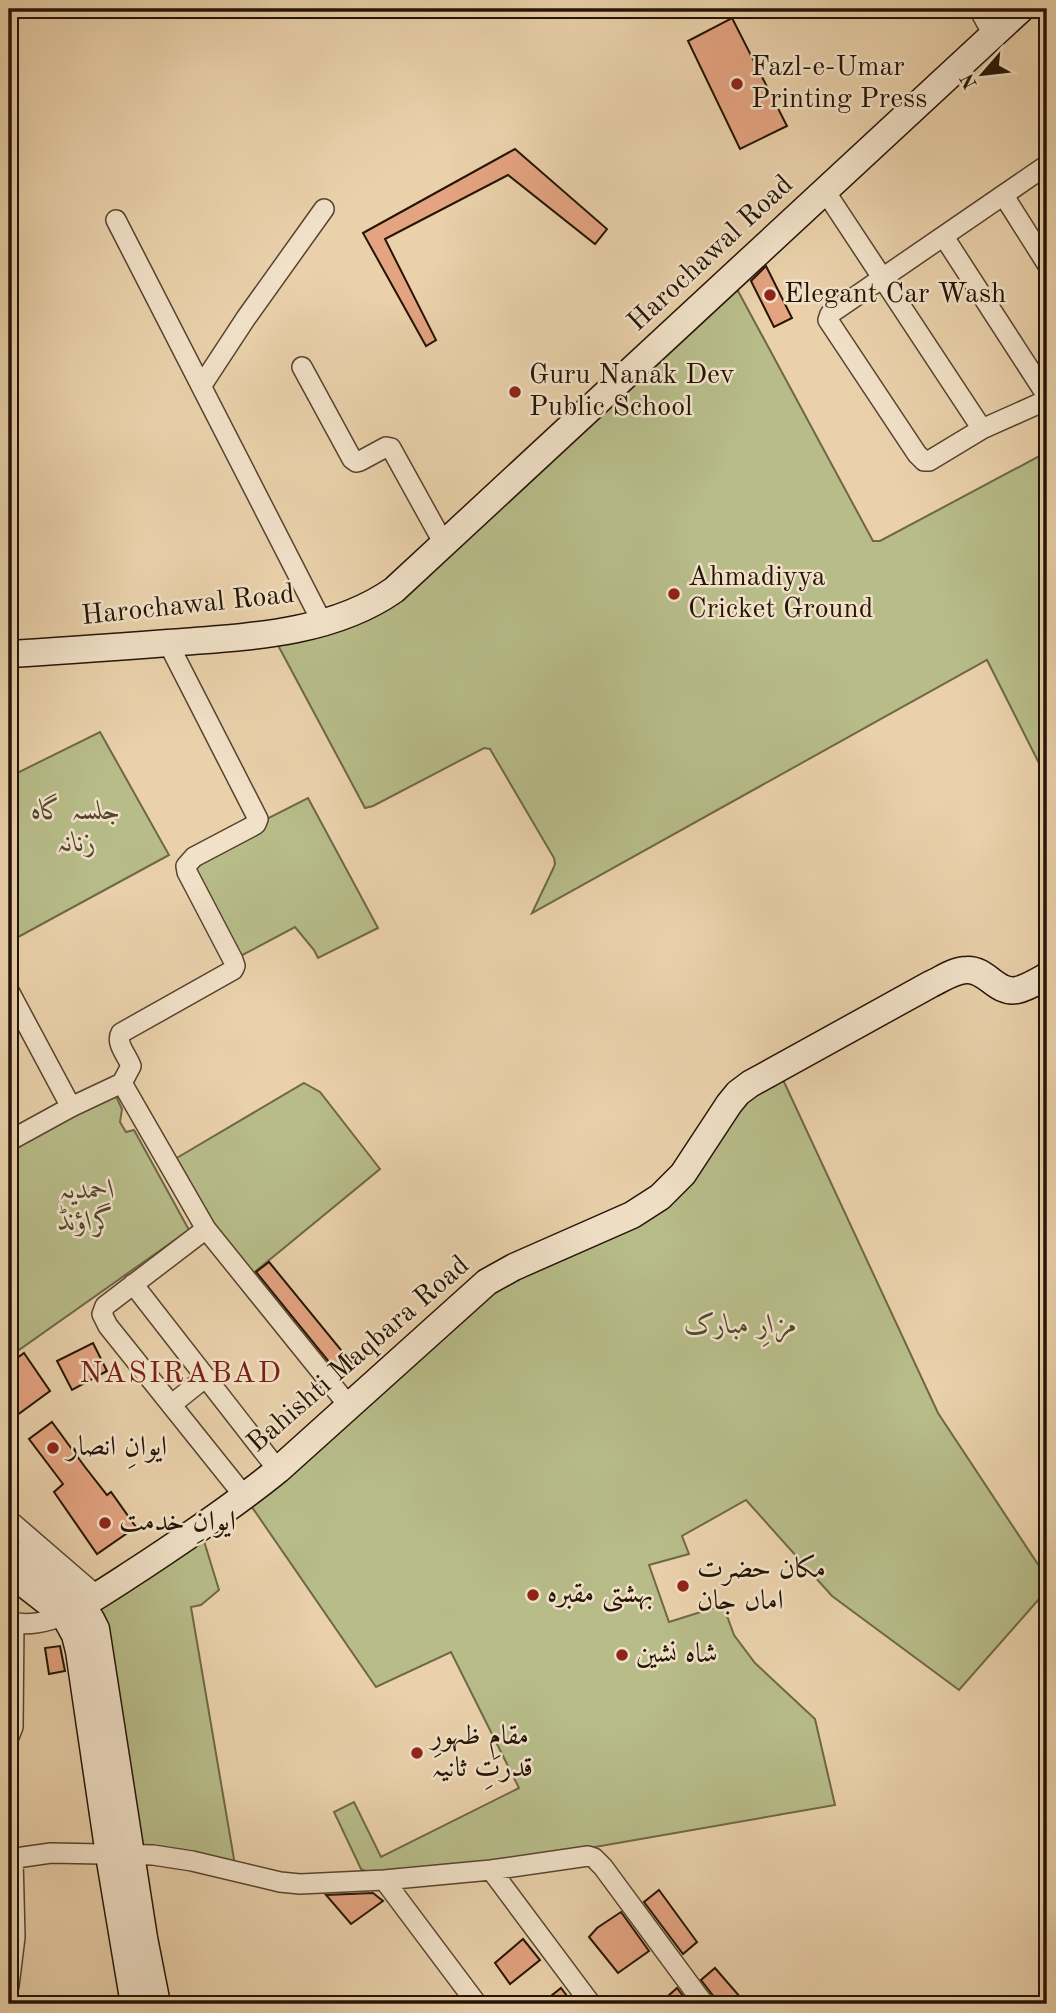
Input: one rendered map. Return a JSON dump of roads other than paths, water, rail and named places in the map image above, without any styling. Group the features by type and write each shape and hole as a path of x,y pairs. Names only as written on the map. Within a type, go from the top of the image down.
{"street":[{"path":"979,9 993,35"},
{"name":"Harochawal Road","path":"9,654 272,634 322,622 384,598 1021,9"},
{"path":"944,237 1047,398 982,429 929,461 920,458 830,324 830,314 1047,165"},
{"path":"825,191 982,429"},
{"path":"1004,196 1047,264"},
{"path":"202,385 324,209"},
{"path":"116,220 322,622"},
{"path":"302,367 352,459 360,461 386,447 391,448 444,544"},
{"path":"9,1140 122,1083 131,1066 119,1042 121,1033 233,970 235,965 186,866 194,857 251,827 258,819 169,643"},
{"name":"Bahishti Maqbara Road","path":"74,1609 245,1497 486,1282 632,1214 660,1197 683,1174 729,1104 750,1084 959,971 979,971 1001,988 1012,991 1020,990 1047,976"},
{"path":"9,991 71,1107"},
{"path":"122,1083 206,1229 349,1406"},
{"path":"206,1229 105,1306 102,1314 108,1326 245,1497"},
{"path":"133,1284 278,1469"},
{"path":"171,1405 206,1377"},
{"path":"9,1520 74,1609"},
{"path":"9,1550 74,1609"},
{"path":"9,1573 93,1621 99,1640 134,2004"},
{"path":"9,1737 13,1727 15,1623 74,1609"},
{"path":"9,1986 15,1937 11,1858 51,1853 153,1855 290,1884 384,1880 491,1870 582,1856 594,1858 603,1867 704,2004"},
{"path":"121,1855 144,1938 157,2004"},
{"path":"491,1870 591,2004"},
{"path":"384,1880 477,2004"}],"place":[{"name":"Fazl-e-Umar Printing Press","path":"737,84"},
{"name":"Elegant Car Wash","path":"770,295"},
{"name":"Guru Nanak Dev Public School","path":"515,392"},
{"name":"Ahmadiyya Cricket Ground","path":"674,594"},
{"name":"ایوانِ انصار","path":"53,1448"},
{"name":"ایوانِ خدمت","path":"105,1523"},
{"name":"مکان حضرت اماں جان","path":"683,1586"},
{"name":"بہشتی مقبرہ","path":"533,1595"},
{"name":"شاہ نشین","path":"622,1655"},
{"name":"مقامِ ظہورِ قدرتِ ثانیہ","path":"417,1753"}],"district":[{"name":"NASIRABAD","path":"181,1374"}],"park label":[{"name":"جلسہ گاہ زنانہ","path":"76,828"},
{"name":"احمدیہ گراؤنڈ","path":"87,1207"},
{"name":"مزارِ مبارک","path":"741,1326"}]}
